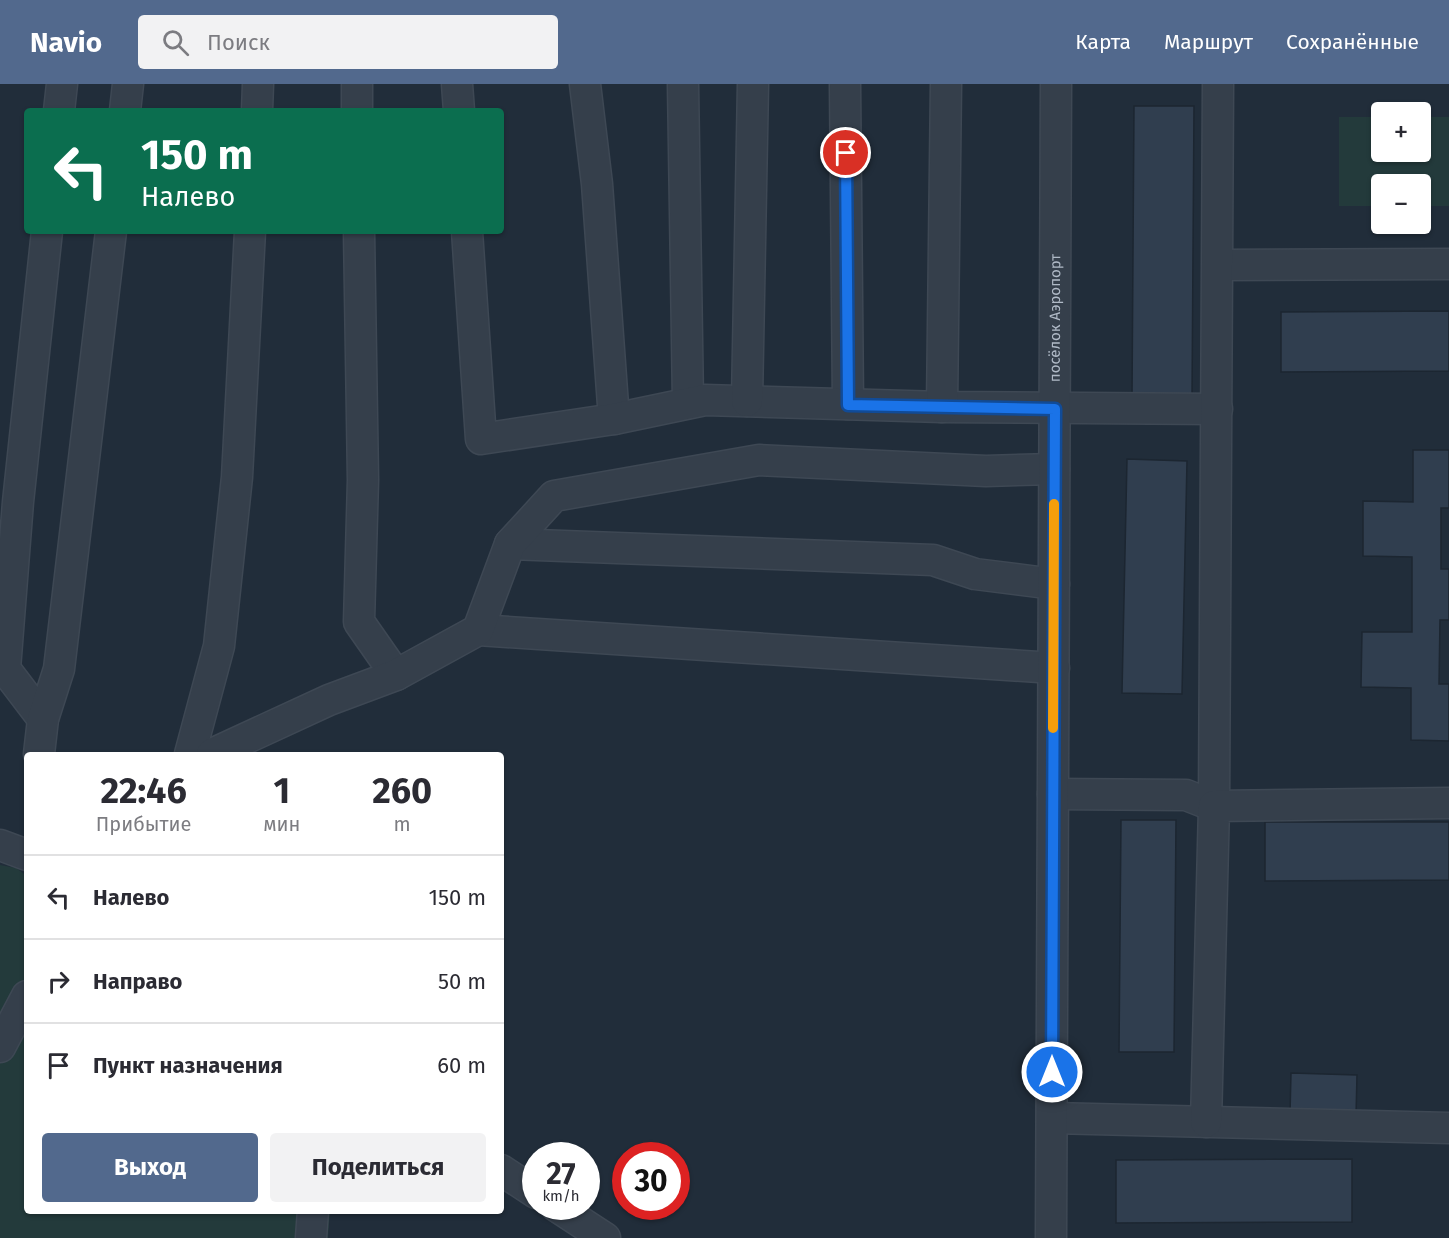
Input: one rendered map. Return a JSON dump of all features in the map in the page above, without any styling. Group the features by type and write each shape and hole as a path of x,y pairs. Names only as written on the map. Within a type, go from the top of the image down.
{"street":[{"path":"59,108 62,84"},
{"path":"125,108 128,84"},
{"path":"257,108 258,84"},
{"path":"357,84 357,108"},
{"path":"457,84 459,108"},
{"path":"585,84 597,184 614,419"},
{"path":"683,84 688,403"},
{"path":"747,401 753,84"},
{"path":"845,84 848,405"},
{"path":"942,407 946,84"},
{"name":"посёлок Аэропорт","path":"1051,1238 1056,84"},
{"path":"1206,1122 1215,806 1218,84"},
{"path":"43,719 4,669 18,502 47,234"},
{"path":"39,752 43,719 59,669 111,234"},
{"path":"191,752 219,646 237,477 250,234"},
{"path":"359,234 363,480 359,622 396,675"},
{"path":"467,234 481,439 614,419 705,400 1055,409 1217,409"},
{"path":"1218,265 1449,264"},
{"path":"478,630 510,544 554,496 759,460 986,471 1054,470"},
{"path":"510,544 933,561 975,574 1054,584"},
{"path":"216,752 329,700 396,675 478,630 1054,668"},
{"path":"1053,794 1186,795 1215,806 1449,803"},
{"path":"0,845 24,854"},
{"path":"0,1047 24,1002"},
{"path":"1052,1118 1449,1128"},
{"path":"504,1172 522,1184"},
{"path":"311,1238 313,1214"},
{"path":"577,1220 605,1238"}],"green space":[{"path":"1339,117 1371,117 1371,162 1431,162 1431,117 1449,117 1449,206 1431,206 1431,174 1371,174 1371,206 1339,206"},
{"path":"0,865 16,868 24,874 24,1214 330,1214 328,1238 0,1238"}],"building":[{"path":"1134,106 1194,106 1192,398 1132,398"},
{"path":"1449,311 1449,371 1281,372 1281,312"},
{"path":"1413,450 1449,450 1449,508 1441,508 1441,569 1449,569 1449,620 1440,620 1439,684 1449,684 1449,741 1411,740 1411,688 1361,687 1362,632 1412,632 1412,557 1363,556 1363,501 1413,502"},
{"path":"1127,459 1187,461 1182,694 1122,693"},
{"path":"1121,820 1176,820 1174,1052 1119,1052"},
{"path":"1265,822 1449,822 1449,880 1265,881"},
{"path":"1291,1073 1357,1075 1356,1116 1290,1114"},
{"path":"1352,1159 1352,1222 1116,1223 1116,1160"}],"slow traffic":[{"path":"1053,728 1054,504"}],"route":[{"path":"846,153 848,405 1055,409 1052,1072"}]}
